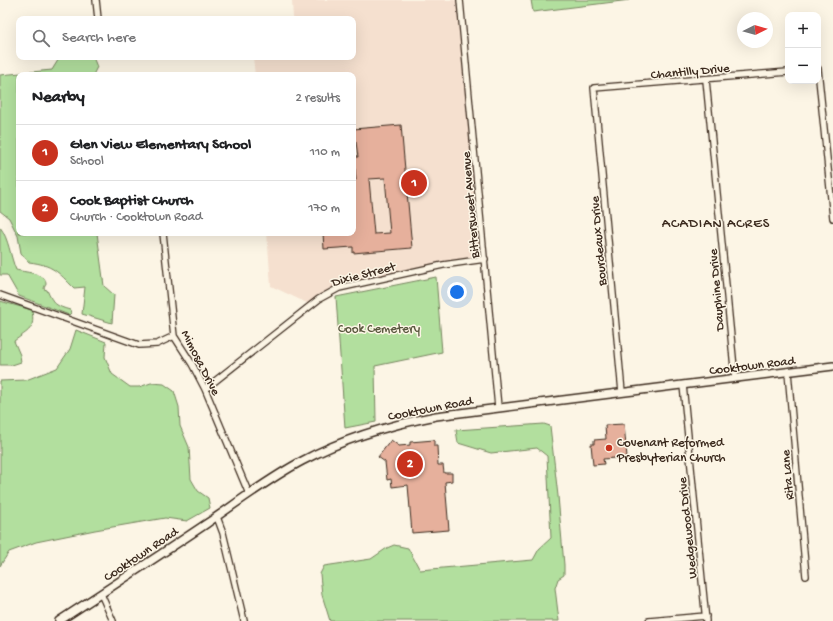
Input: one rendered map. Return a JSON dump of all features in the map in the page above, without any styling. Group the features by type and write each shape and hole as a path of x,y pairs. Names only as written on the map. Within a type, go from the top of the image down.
{"street":[{"path":"96,0 98,16"},
{"name":"Bittersweet Avenue","path":"460,0 498,407"},
{"name":"Chantilly Drive","path":"594,88 706,80 785,72"},
{"name":"Dauphine Drive","path":"706,80 735,378"},
{"path":"820,84 833,218"},
{"name":"Bourdeaux Drive","path":"594,88 622,392"},
{"name":"Mimosa Drive","path":"163,236 174,336 192,364 205,389 249,494"},
{"name":"Dixie Street","path":"205,389 319,299 338,288 443,265 485,258"},
{"path":"0,295 139,345 158,344 174,336"},
{"name":"Cooktown Road","path":"59,621 217,517 249,494 301,462 330,447 376,430 412,420 498,407 833,366"},
{"name":"Rita Lane","path":"788,372 806,576"},
{"name":"Wedgewood Drive","path":"683,385 706,619"},
{"path":"217,517 244,621"},
{"path":"101,594 113,621"},
{"path":"649,621 706,619"}],"shaded area":[{"path":"292,0 457,0 480,239 478,251 474,256 341,285 331,288 309,304 271,286 267,236 356,236 356,72 255,72 253,60 356,60 356,16 293,16"}],"green space":[{"path":"531,0 630,0 533,12"},
{"path":"58,60 94,60 97,67 94,72 31,72 52,70"},
{"path":"16,73 16,232 9,218 0,211 0,75"},
{"path":"0,227 7,242 16,270 42,277 46,283 44,289 47,290 56,304 70,310 71,313 69,315 19,296 7,275 0,275"},
{"path":"18,236 97,236 104,286 114,295 112,323 82,314 85,287 74,288 50,267 29,262 21,253"},
{"name":"Cook Cemetery","path":"436,277 442,352 375,366 376,422 345,428 336,297"},
{"path":"0,301 32,310 32,326 27,332 14,341 20,355 21,362 12,365 0,365"},
{"path":"76,330 106,342 105,357 112,374 130,387 139,387 151,383 164,384 174,391 179,407 180,426 189,447 191,479 198,491 208,498 210,508 187,521 165,518 36,542 9,552 0,566 0,381 26,380 57,368 70,349"},
{"path":"544,424 550,426 564,565 564,575 558,579 555,588 559,621 330,621 322,595 320,574 324,566 371,559 394,545 408,548 420,570 533,560 539,549 551,538 547,456 537,448 491,453 458,443 456,430"}],"building":[{"path":"401,125 412,248 353,253 353,247 324,249 323,236 356,236 356,157 358,157 356,129","holes":["385,178 390,233 374,234 369,179"]},
{"name":"Covenant Reformed Presbyterian Church","path":"624,424 627,457 603,459 604,464 593,465 591,444 594,444 594,440 606,439 605,425"},
{"path":"391,440 399,446 410,445 410,442 434,440 434,446 437,446 438,465 443,465 444,473 452,473 452,481 445,482 449,530 412,533 408,485 392,487 391,479 387,480 385,462 378,457"}],"place":[{"name":"Glen View Elementary School","path":"414,183"},
{"name":"Covenant Reformed Presbyterian Church","path":"609,448"},
{"name":"Cook Baptist Church","path":"410,464"}],"district":[{"name":"ACADIAN ACRES","path":"716,222"}]}
